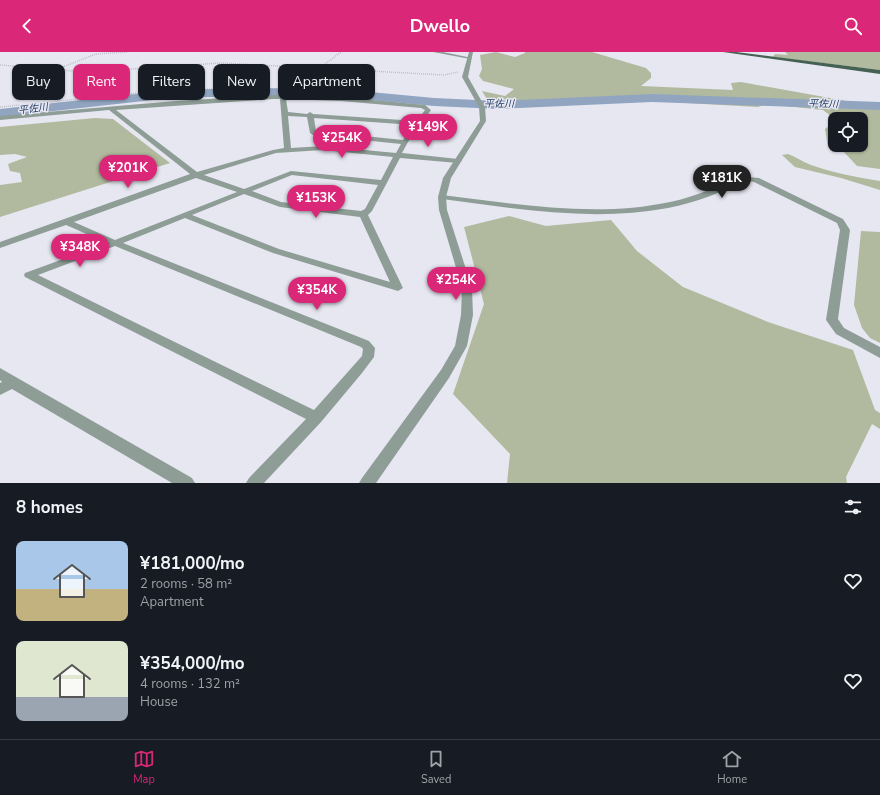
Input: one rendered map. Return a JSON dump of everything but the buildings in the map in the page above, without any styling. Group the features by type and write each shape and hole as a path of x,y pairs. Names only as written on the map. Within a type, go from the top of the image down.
{"main road":[{"path":"725,52 880,72"}],"street":[{"path":"435,52 470,58"},
{"path":"367,483 445,374 460,346 467,315 467,288 443,210 442,197 447,178 483,121 480,104 466,80 465,71 471,52"},
{"path":"0,118 215,100 278,97"},
{"path":"282,100 288,148"},
{"path":"111,109 196,175 280,204 352,214 363,214 368,211 397,155 428,110 423,106 353,100"},
{"path":"284,114 310,114 419,123"},
{"path":"310,114 313,133 405,142"},
{"path":"0,245 196,175 260,154 288,148 323,148 458,161"},
{"path":"316,418 29,275 116,243 291,173 383,183"},
{"path":"442,197 521,206 614,211 671,205 748,179 756,180 840,221 845,230 832,320 840,332 880,353"},
{"path":"184,215 276,251 398,288 363,214"},
{"path":"67,222 365,344 369,348 368,357 316,418 254,483"},
{"path":"0,373 6,386 187,483"}],"path":[{"path":"65,66 96,54 127,52"},
{"path":"326,64 341,52"},
{"path":"65,71 85,72 221,62 278,65"},
{"path":"0,65 12,66"},
{"path":"375,71 444,75 465,71"},
{"path":"0,107 84,96 172,89 213,89"}],"green space":[{"path":"496,52 515,57 525,52 592,52 646,68 651,73 651,78 641,86 733,90 731,83 741,82 880,107 880,169 857,166 844,152 868,152 868,112 828,112 828,114 823,110 766,104 758,107 686,103 628,97 498,102 488,101 482,91 505,96 514,89 483,81 479,76 482,69 480,55"},
{"path":"785,52 880,52 880,70 773,57 775,54 788,55"},
{"path":"95,118 113,119 170,163 0,217 0,185 22,182 20,173 10,171 8,164 27,157 15,154 0,155 0,127"},
{"path":"828,127 828,147 825,129"},
{"path":"788,154 808,164 828,170 880,181 880,190 841,178 795,167 782,155"},
{"path":"509,216 546,226 611,220 637,251 683,287 768,322 853,350 875,410 880,413 880,429 872,424 846,477 847,483 507,483 510,454 453,394 484,304 464,227"},
{"path":"861,231 880,232 880,343 870,338 862,328 854,305"}],"waterway":[{"name":"平佐川","path":"0,113 171,94 254,92 338,93 434,102 498,105 652,98 880,106"}]}
